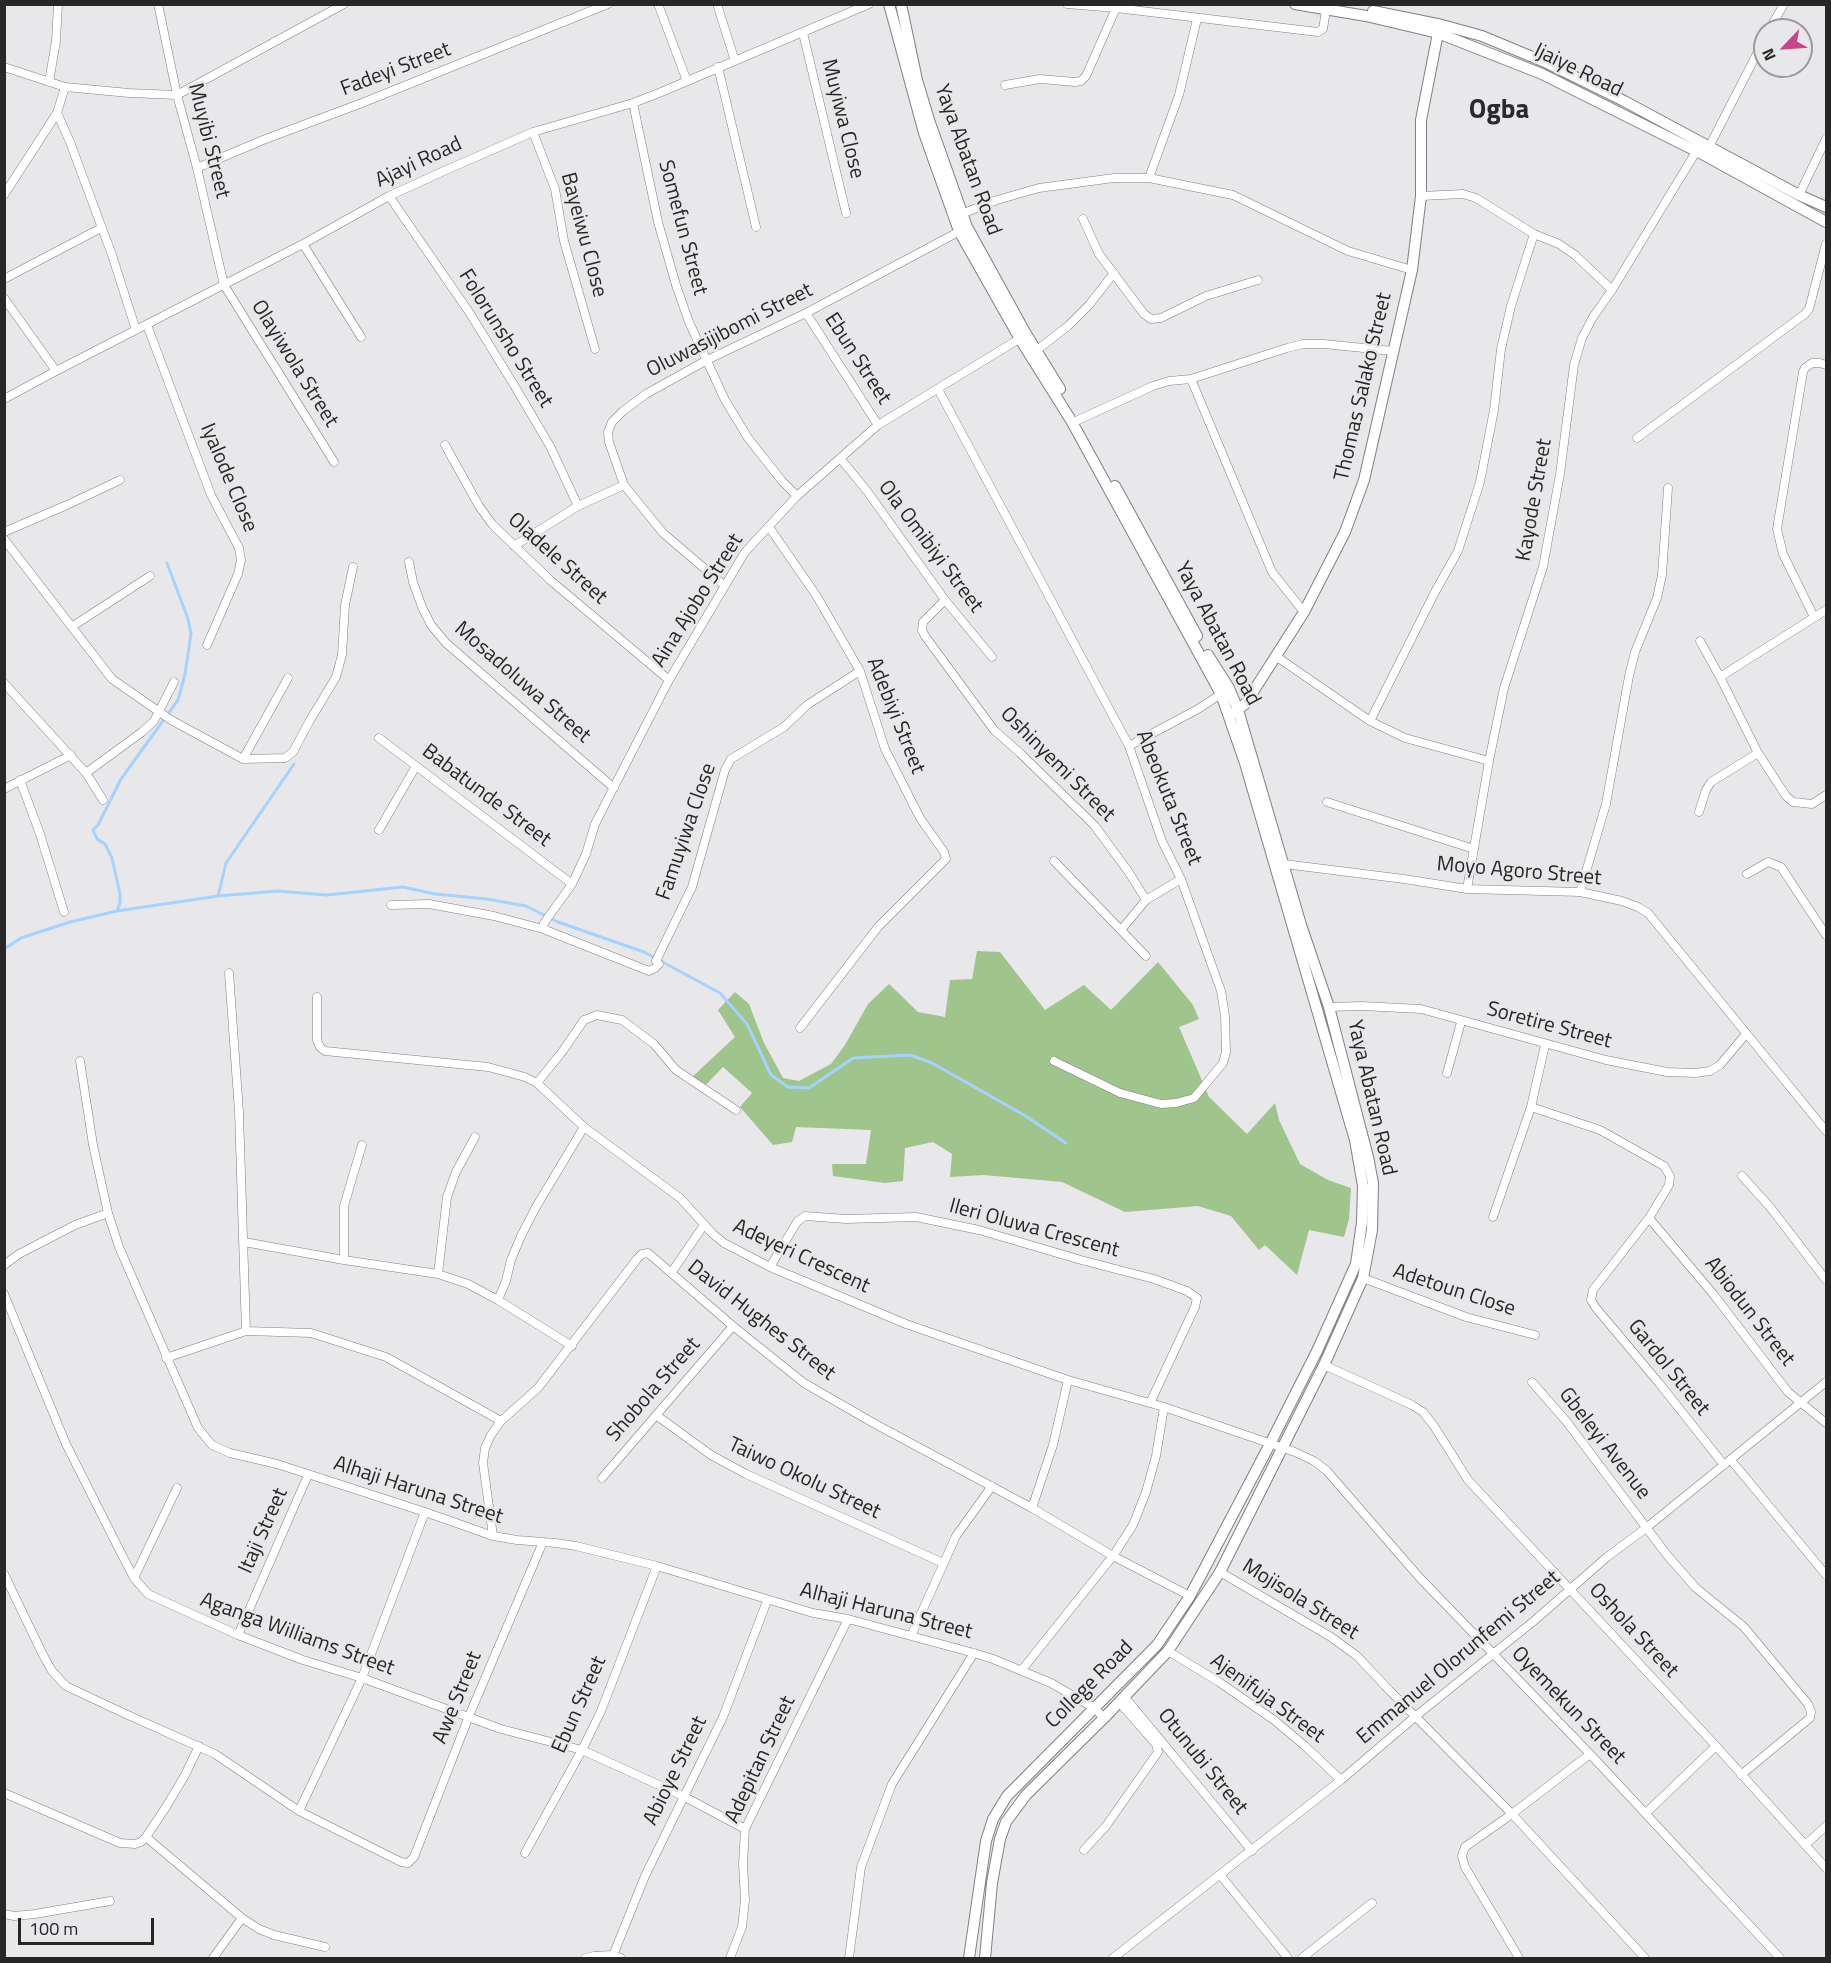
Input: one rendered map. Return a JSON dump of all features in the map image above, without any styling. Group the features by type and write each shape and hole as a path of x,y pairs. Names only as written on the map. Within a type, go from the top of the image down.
{"main road":[{"name":"Yaya Abatan Road","path":"889,4 924,133 963,229 1225,691"},
{"name":"Yaya Abatan Road","path":"901,4 917,80 957,215"},
{"name":"Ijaiye Road","path":"1295,4 1326,10 1374,11"},
{"name":"Ijaiye Road","path":"1337,4 1374,11 1440,29 1827,207"},
{"name":"Thomas Salako Street","path":"1234,713 1251,695 1304,612 1345,532 1365,480 1412,270 1420,196 1421,120 1440,29"},
{"name":"Ijaiye Road","path":"1703,150 1827,222"},
{"name":"Yaya Abatan Road","path":"1023,336 1037,350 1078,420 1225,691 1284,864 1301,925 1329,1007 1360,1119 1373,1183 1372,1230 1363,1278 1324,1365 1282,1448"},
{"name":"Yaya Abatan Road","path":"1234,713 1245,763 1355,1140 1363,1186 1362,1222 1356,1264 1317,1351 1270,1444"},
{"name":"College Road","path":"969,1959 986,1841 993,1819 1007,1796 1156,1645 1190,1596 1270,1444"},
{"name":"College Road","path":"985,1959 992,1883 1000,1839 1006,1822 1026,1794 1168,1651 1220,1572 1282,1448"}],"street":[{"path":"49,82 56,41 58,4"},
{"name":"Muyibi Street","path":"158,4 177,95 197,168 224,285"},
{"path":"4,67 65,87 177,95 344,4"},
{"name":"Fadeyi Street","path":"197,168 608,4"},
{"path":"658,4 687,81"},
{"path":"717,4 735,61"},
{"name":"Ajayi Road","path":"4,399 303,244 389,196 533,132 633,103 869,4"},
{"path":"1067,4 1318,32 1323,29 1326,10"},
{"path":"1776,18 1784,4"},
{"path":"1005,85 1040,79 1082,81 1116,8"},
{"path":"1149,178 1179,95 1197,19"},
{"name":"Muyiwa Close","path":"803,33 846,213"},
{"name":"Kayode Street","path":"1467,889 1504,688 1543,567 1560,474 1574,365 1582,338 1593,317 1703,150 1753,60"},
{"path":"718,67 756,227"},
{"path":"4,195 57,113 65,87"},
{"name":"Somefun Street","path":"633,103 658,222 689,322 725,400 748,438 797,496"},
{"path":"57,113 70,142 136,330"},
{"name":"Bayeiwu Close","path":"533,132 555,189 564,242 595,349"},
{"path":"1799,195 1826,143"},
{"path":"957,215 1039,188 1114,178 1149,178 1233,195 1348,251 1412,270"},
{"path":"1420,196 1463,194 1476,198 1534,234 1558,244 1575,255 1612,290"},
{"name":"Folorunsho Street","path":"389,196 469,312 514,385 550,446 578,506"},
{"path":"1083,219 1099,254 1144,314 1151,319 1161,318 1206,296 1258,280"},
{"path":"4,279 101,228"},
{"name":"Oluwasijibomi Street","path":"725,586 663,533 624,485 609,442 608,432 612,422 646,394 707,360 806,313 963,229"},
{"path":"1370,721 1458,551 1480,482 1494,410 1501,349 1511,306 1534,234"},
{"path":"303,244 361,337"},
{"path":"1637,438 1800,319 1809,309 1827,244"},
{"path":"1037,350 1068,326 1089,305 1114,273"},
{"name":"Olayiwola Street","path":"224,285 334,462"},
{"path":"4,298 56,371"},
{"name":"Ebun Street","path":"806,313 878,425"},
{"name":"Iyalode Close","path":"147,325 211,495 239,549 241,560 238,574 207,645"},
{"name":"Aina Ajobo Street","path":"544,926 572,884 586,854 595,824 669,680 746,552 797,496 878,425 1023,336"},
{"path":"1078,420 1153,386 1169,381 1191,379 1287,348 1324,344 1393,351"},
{"path":"1814,617 1783,554 1777,529 1803,372 1812,363 1827,365"},
{"path":"1191,379 1272,572 1304,612"},
{"name":"Abeokuta Street","path":"938,390 1129,746 1162,841 1181,879 1221,991 1225,1016 1226,1052 1223,1063 1194,1098 1161,1104 1120,1093 1054,1061"},
{"name":"Oladele Street","path":"445,445 479,506 492,524 550,580 669,680"},
{"name":"Ola Omibiyi Street","path":"840,458 945,600 992,657"},
{"path":"4,532 67,506 120,480"},
{"path":"514,546 578,506 624,485"},
{"path":"1580,892 1605,804 1635,652 1656,598 1662,575 1668,488"},
{"name":"Adebiyi Street","path":"769,527 816,595 860,671 885,749 920,818 944,852 946,859 878,927 800,1028"},
{"path":"4,539 112,679 165,716 243,759 285,758 293,752 336,677 342,656 345,605 353,567"},
{"name":"Mosadoluwa Street","path":"409,561 413,582 422,607 446,644 614,788"},
{"path":"72,626 150,576"},
{"name":"Oshinyemi Street","path":"945,600 923,622 922,630 925,636 994,730 1094,825 1146,900"},
{"path":"1720,677 1827,610"},
{"path":"1700,641 1758,753 1786,796 1793,802 1812,804 1827,795"},
{"path":"1277,657 1370,721 1405,738 1489,761"},
{"name":"Famuyiwa Close","path":"544,926 649,971 655,968 692,888 725,770 731,759 784,727 807,705 860,671"},
{"path":"243,759 288,678"},
{"path":"165,716 174,682"},
{"path":"4,683 86,772 103,800"},
{"path":"1129,746 1198,709 1225,691"},
{"path":"86,772 154,721 165,716"},
{"name":"Babatunde Street","path":"380,738 572,884"},
{"path":"1699,812 1706,790 1712,782 1758,753"},
{"path":"4,789 71,755"},
{"path":"379,830 416,766"},
{"path":"20,780 40,834 64,912"},
{"path":"1327,802 1474,849"},
{"path":"1054,861 1146,956"},
{"path":"1747,874 1768,862 1781,867 1823,924 1827,935"},
{"name":"Moyo Agoro Street","path":"1284,864 1467,889 1580,892 1622,901 1648,913 1827,1131"},
{"path":"1121,930 1146,900 1181,879"},
{"path":"391,905 429,904 544,926"},
{"path":"229,974 238,1112 246,1331"},
{"name":"Adeyeri Crescent","path":"317,997 317,1040 325,1051 357,1052 488,1066 525,1077 537,1083 584,1127 680,1198 724,1243 770,1267 906,1324 1068,1380 1164,1407 1270,1444"},
{"name":"Soretire Street","path":"1329,1007 1362,1006 1421,1010 1545,1045 1667,1072 1710,1071 1720,1065 1746,1034"},
{"path":"537,1083 584,1020 597,1015 622,1020 654,1044 676,1071 736,1110"},
{"path":"1447,1073 1461,1022"},
{"path":"1493,1217 1531,1107 1545,1045"},
{"name":"Alhaji Haruna Street","path":"80,1061 93,1145 108,1213 119,1247 198,1428 212,1445 230,1453 278,1464 493,1536 576,1546 657,1566 767,1601 848,1619 974,1653 1051,1683 1094,1708 1104,1718"},
{"path":"1531,1107 1600,1130 1664,1166 1671,1176 1669,1185 1649,1218"},
{"path":"498,1300 521,1236 584,1127"},
{"path":"438,1274 447,1197 456,1172 475,1137"},
{"path":"344,1260 344,1206 362,1145"},
{"path":"1742,1176 1770,1207 1827,1280"},
{"path":"4,1265 19,1254 75,1224 108,1213"},
{"name":"Ileri Oluwa Crescent","path":"770,1267 797,1222 805,1216 846,1219 916,1217 979,1230 1176,1287 1197,1298 1196,1307 1150,1403"},
{"name":"Gardol Street","path":"1649,1218 1593,1290 1591,1300 1727,1463 1827,1575"},
{"name":"Abiodun Street","path":"1649,1218 1714,1295 1788,1392 1827,1422"},
{"path":"671,1273 704,1225"},
{"path":"244,1242 438,1274 468,1284 498,1300 572,1346"},
{"name":"David Hughes Street","path":"493,1536 483,1463 484,1448 491,1435 501,1421 538,1388 642,1254 648,1254 804,1383 1032,1508 1113,1556 1190,1596"},
{"name":"Adetoun Close","path":"1363,1278 1466,1317 1535,1335"},
{"name":"Aganga Williams Street","path":"4,1294 66,1444 134,1578 148,1594 238,1635 303,1660 362,1678 528,1737 582,1750 683,1796 745,1829"},
{"name":"Shobola Street","path":"602,1478 733,1326"},
{"path":"166,1358 246,1331 311,1333 386,1357 501,1421"},
{"name":"Oshola Street","path":"1324,1365 1423,1412 1468,1480 1827,1868"},
{"path":"1032,1508 1053,1445 1068,1380"},
{"name":"Gbeleyi Avenue","path":"1532,1382 1566,1421 1667,1555 1696,1588 1744,1627 1808,1704 1811,1712 1810,1718 1741,1775"},
{"name":"Emmanuel Olorunfemi Street","path":"1113,1959 1341,1780 1493,1655 1607,1557 1827,1382"},
{"path":"1021,1671 1113,1556 1133,1526 1146,1492 1161,1434 1164,1407"},
{"name":"Taiwo Okolu Street","path":"656,1415 711,1455 746,1474 943,1563"},
{"name":"Oyemekun Street","path":"1270,1444 1295,1452 1314,1461 1327,1471 1382,1535 1493,1655 1646,1813 1780,1959"},
{"name":"Itaji Street","path":"238,1635 309,1475"},
{"path":"911,1636 943,1563 967,1519 992,1486"},
{"path":"134,1578 177,1488"},
{"path":"4,1574 43,1655 60,1681 66,1686 118,1712 199,1746 225,1760 299,1811 362,1678 425,1512"},
{"name":"Awe Street","path":"299,1811 405,1863 412,1861 469,1716 543,1542"},
{"name":"Ebun Street","path":"525,1853 601,1711 657,1566"},
{"name":"Mojisola Street","path":"1220,1572 1330,1636 1357,1656 1512,1814 1645,1959"},
{"name":"Abioye Street","path":"612,1957 645,1876 723,1716 767,1601"},
{"name":"Adepitan Street","path":"730,1959 742,1927 745,1900 743,1864 745,1829 848,1619"},
{"name":"Ajenifuja Street","path":"1168,1651 1219,1682 1274,1720 1341,1780"},
{"path":"849,1959 861,1867 892,1784 974,1653"},
{"path":"1084,1850 1106,1826 1157,1755 1156,1744 1121,1699"},
{"name":"Otunubi Street","path":"1121,1699 1252,1851"},
{"path":"4,1792 120,1843 135,1844 146,1837 185,1775 199,1746"},
{"path":"1646,1813 1716,1746"},
{"path":"1520,1959 1465,1867 1462,1856 1465,1847 1590,1754"},
{"path":"1805,1845 1827,1826"},
{"path":"146,1837 242,1918 259,1929 274,1935 325,1947"},
{"path":"1221,1876 1288,1959"},
{"path":"4,1914 14,1916 35,1914 110,1901"},
{"path":"1302,1959 1372,1903"},
{"path":"213,1959 242,1918"},
{"path":"586,1959 594,1956 621,1959"}],"green space":[{"path":"977,951 1000,952 1045,1010 1084,985 1111,1010 1158,962 1193,1005 1199,1019 1179,1027 1209,1097 1247,1134 1275,1103 1279,1120 1300,1164 1328,1180 1351,1188 1349,1219 1344,1237 1309,1230 1297,1275 1265,1245 1259,1250 1231,1216 1198,1206 1125,1212 1062,1182 984,1175 950,1177 952,1154 933,1142 905,1148 903,1181 885,1183 833,1176 832,1164 866,1164 871,1130 796,1127 792,1142 773,1145 740,1107 752,1093 723,1067 702,1089 690,1079 735,1037 718,1010 735,992 749,1004 764,1043 783,1078 799,1081 831,1064 845,1045 868,1004 889,984 918,1012 945,1017 950,980 972,979"}],"waterway":[{"path":"117,911 120,894 112,858 105,844 97,839 93,830 98,825 121,779 178,700 185,674 191,634 188,619 167,563"},
{"path":"218,896 226,863 294,764"},
{"path":"4,949 21,938 70,922 117,911 218,896 278,891 327,895 403,887 435,894 487,899 526,906 558,922 644,952 720,993 747,1024 771,1075 788,1087 809,1088 853,1058 910,1055 932,1063 1024,1115 1066,1143"}],"district":[{"name":"Ogba","path":"1499,111"}]}
